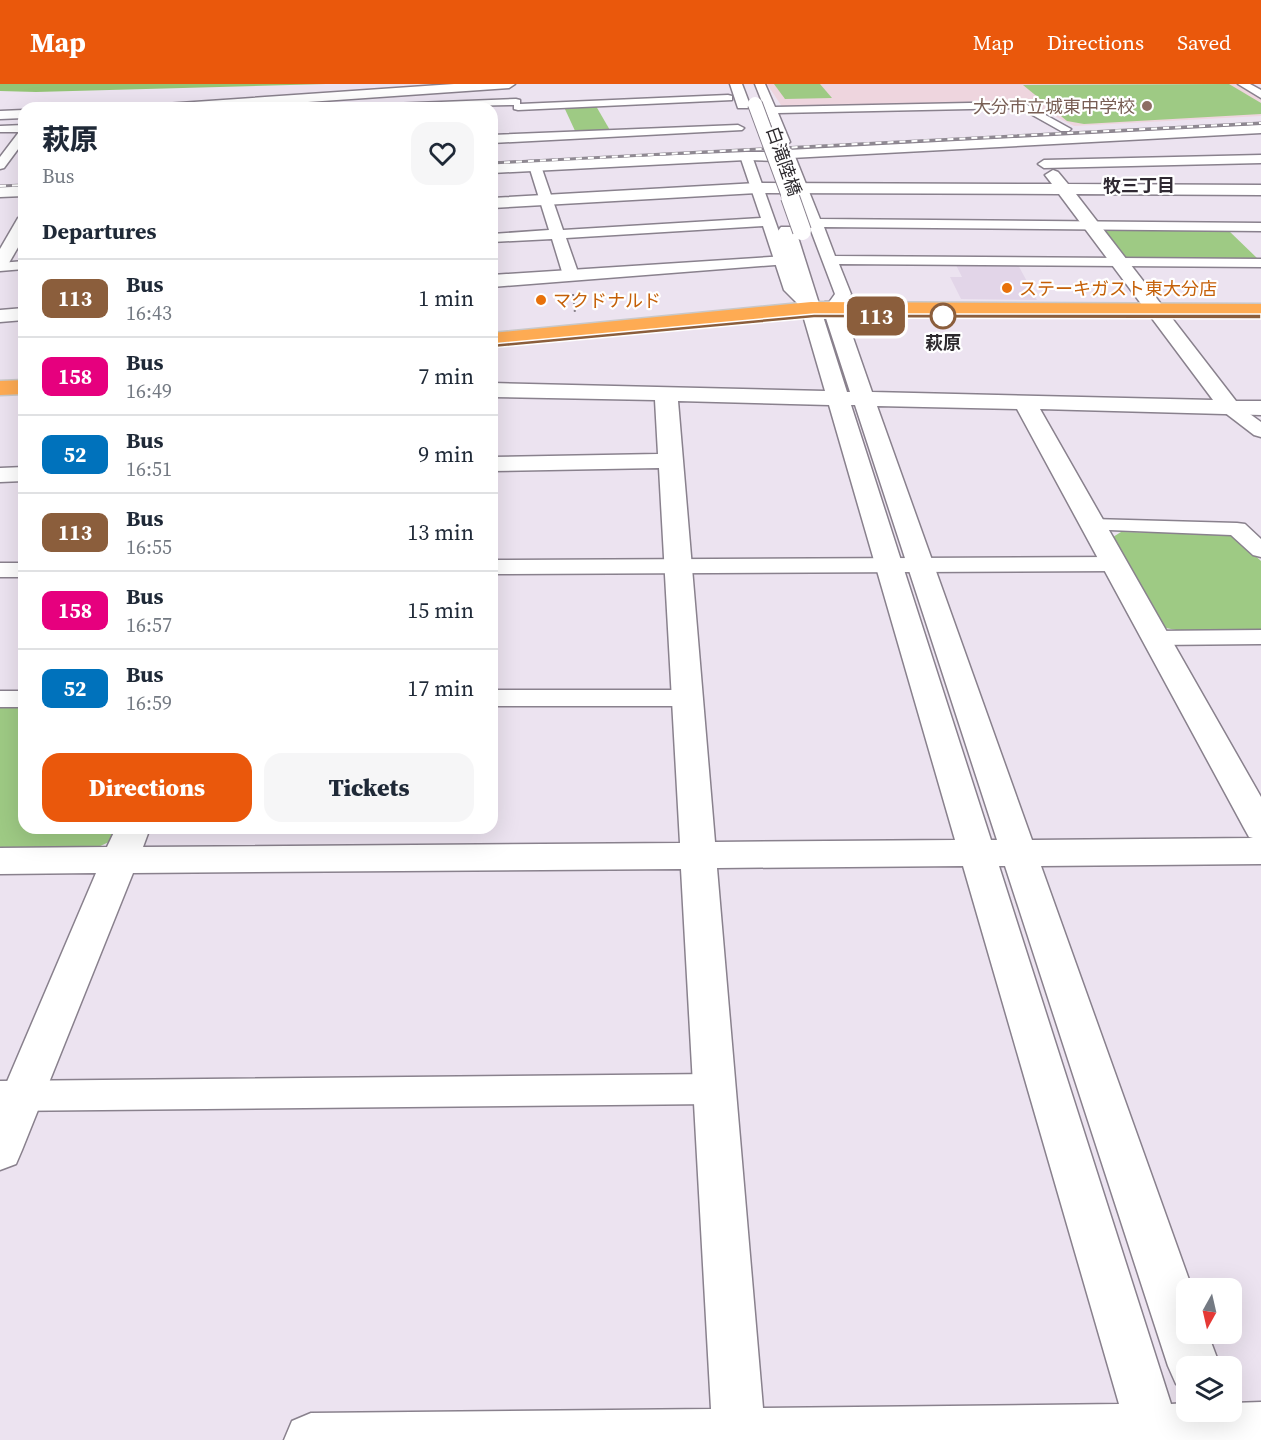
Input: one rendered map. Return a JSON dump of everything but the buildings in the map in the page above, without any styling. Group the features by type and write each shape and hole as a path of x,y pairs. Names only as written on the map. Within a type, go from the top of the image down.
{"highway":[{"path":"1157,313 1261,310"},
{"path":"498,345 823,312"},
{"path":"498,338 823,312 1157,313 1261,316"},
{"path":"0,381 18,380"},
{"path":"0,388 18,387"}],"street":[{"path":"724,84 739,114"},
{"path":"736,84 739,114"},
{"path":"739,114 748,84"},
{"path":"746,156 792,290 823,312 843,294 829,260 801,228 801,187 760,84"},
{"path":"672,85 684,100 739,114"},
{"path":"1245,85 1261,86"},
{"path":"1245,85 1261,95"},
{"path":"512,106 529,137 567,120 649,117 684,100"},
{"path":"770,110 1022,105 1065,129"},
{"path":"512,106 567,120 739,114"},
{"path":"498,129 512,106"},
{"path":"0,115 18,114"},
{"name":"白滝陸橋","path":"739,114 801,228 823,312 905,565"},
{"path":"498,168 757,157 786,148 1261,118"},
{"path":"0,129 18,128"},
{"path":"498,156 1028,142 1261,129"},
{"path":"1028,142 1230,408 1261,431"},
{"path":"1,162 18,146"},
{"path":"1044,164 1261,159"},
{"path":"1,162 18,161"},
{"path":"535,166 571,275"},
{"path":"0,180 18,178"},
{"path":"498,203 801,187 1261,190"},
{"path":"0,192 18,191"},
{"path":"498,238 769,222"},
{"path":"1230,226 1253,250"},
{"path":"801,228 1261,226"},
{"path":"0,230 18,227"},
{"path":"0,265 18,234"},
{"path":"498,281 782,260"},
{"path":"829,260 1261,263"},
{"path":"0,265 18,265"},
{"path":"0,316 18,314"},
{"path":"498,390 1261,408"},
{"path":"666,394 739,1437"},
{"path":"1024,403 1261,828"},
{"path":"498,464 670,461"},
{"path":"0,475 18,474"},
{"path":"1092,525 1237,529 1261,550"},
{"path":"498,567 1114,564"},
{"path":"905,565 1019,852 1191,1356"},
{"path":"905,565 977,853 1155,1435"},
{"path":"0,570 18,570"},
{"path":"1155,638 1261,637"},
{"path":"498,698 687,698"},
{"path":"0,699 18,699"},
{"path":"0,861 127,844 698,855 1261,852"},
{"path":"0,1150 11,1096 127,844"},
{"path":"11,1096 714,1089"},
{"path":"311,1440 1155,1435 1226,1427"}],"path":[{"path":"571,275 577,331"}],"shaded area":[{"name":"大分市立城東中学校","path":"767,84 1238,84 1261,98 1261,116 1074,126 1029,103 783,108"},
{"name":"ステーキガスト東大分店","path":"955,263 1017,263 1037,300 961,299 950,277 962,277"}],"green space":[{"path":"0,84 326,84 36,92 0,91"},
{"path":"774,84 820,84 832,98 785,99"},
{"path":"1229,84 1261,103 1261,114 1084,124 1067,121 1023,85"},
{"path":"596,106 611,132 576,133 564,107"},
{"path":"1103,229 1228,230 1258,259 1125,258"},
{"path":"1121,532 1232,534 1261,561 1261,630 1176,630 1161,627 1113,537"},
{"path":"18,706 18,834 114,834 111,841 94,849 0,850 0,707"}],"railway":[{"path":"498,163 1261,123"},
{"path":"0,186 18,185"}],"bus line":[{"name":"113","path":"498,345 814,316 1261,316"}],"place":[{"name":"大分市立城東中学校","path":"1147,106"},
{"name":"ステーキガスト東大分店","path":"1007,288"},
{"name":"マクドナルド","path":"541,300"},
{"name":"萩原","path":"943,316"}],"district":[{"name":"牧三丁目","path":"1139,185"}]}
